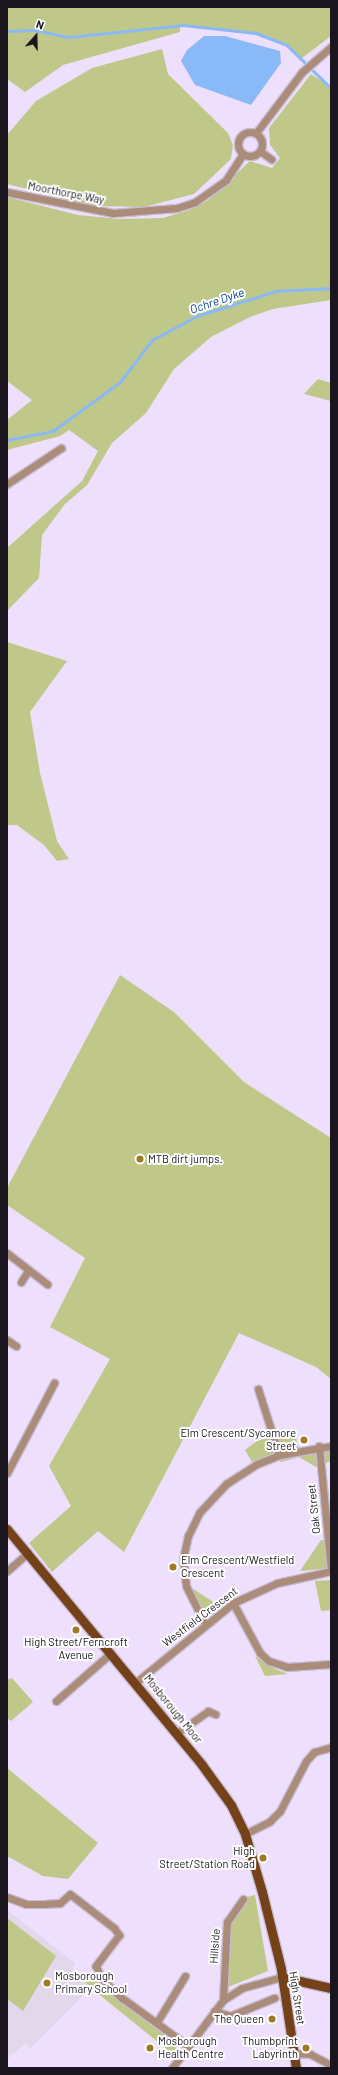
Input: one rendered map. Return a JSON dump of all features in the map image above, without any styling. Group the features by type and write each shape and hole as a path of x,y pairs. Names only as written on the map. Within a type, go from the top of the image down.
{"main road":[{"name":"Mosborough Moor","path":"7,1529 111,1653 224,1793 245,1834 271,1932"},
{"name":"High Street","path":"271,1932 282,1977 296,2068"},
{"path":"282,1977 331,1988"}],"street":[{"path":"260,151 251,156 244,154 238,148 238,134 256,133 302,72 318,56 331,47"},
{"path":"256,133 262,140 260,151"},
{"path":"260,151 271,159"},
{"name":"Moorthorpe Way","path":"7,192 113,213 171,209 195,202 212,191 226,180 244,154"},
{"path":"7,484 61,448"},
{"path":"7,1254 47,1284"},
{"path":"20,1282 28,1271"},
{"path":"7,1340 16,1346"},
{"path":"7,1473 54,1383"},
{"path":"258,1389 279,1454"},
{"path":"205,1624 186,1586 183,1559 190,1531 199,1513 226,1484 279,1454 319,1446 331,1446"},
{"name":"Oak Street","path":"319,1446 331,1570"},
{"path":"7,1571 28,1553"},
{"name":"Westfield Crescent","path":"135,1683 205,1624 233,1603 277,1583 331,1570"},
{"path":"233,1603 260,1653 269,1661 287,1667 331,1664"},
{"path":"56,1701 111,1653"},
{"path":"177,1734 208,1711 215,1714"},
{"path":"245,1834 270,1821 280,1811 306,1761 314,1752 331,1747"},
{"path":"7,1897 26,1904 44,1904 60,1903 70,1894 114,1928 119,1935 99,1960 96,1970 122,1998 188,2046"},
{"name":"Hillside","path":"223,2000 228,1922 243,1899"},
{"path":"157,2022 186,1976"},
{"path":"172,2068 223,2000 242,1988 282,1977"},
{"path":"214,2011 230,2016 274,1998"},
{"path":"293,2053 310,2054 331,2065"}],"shaded area":[{"name":"Mosborough Primary School","path":"7,1910 75,1963 73,1970 91,1988 31,2048 26,2043 7,2059"}],"green space":[{"path":"7,7 331,7 331,36 302,58 287,45 256,33 180,25 180,32 63,65 25,92 7,79"},
{"path":"162,49 168,74 228,133 233,145 231,159 194,194 144,207 93,206 7,184 7,135 36,101 92,68"},
{"path":"311,74 331,87 331,300 273,309 250,317 211,337 174,369 146,413 112,443 87,485 65,504 42,535 39,578 7,611 7,548 82,481 98,451 69,430 60,436 7,450 7,420 32,400 7,381 7,197 78,215 119,219 163,218 189,210 207,201 250,161 272,168 280,158 270,145 269,128"},
{"path":"318,379 331,383 331,401 304,394"},
{"path":"7,642 67,661 30,712 40,773 57,841 69,859 57,861 44,845 17,825 7,825"},
{"path":"120,975 174,1012 244,1082 331,1138 331,1379 316,1367 239,1333 124,1552 98,1531 52,1572 29,1543 71,1506 49,1466 110,1359 50,1327 85,1258 7,1205 7,1188"},
{"path":"294,1430 300,1453 331,1450 331,1461 316,1467 299,1457 281,1462 270,1455 252,1462 245,1450 257,1441"},
{"path":"321,1540 331,1540 331,1568 300,1571"},
{"path":"331,1580 331,1610 321,1611 315,1581"},
{"path":"192,1588 221,1607 209,1615 204,1613"},
{"path":"255,1656 275,1669 288,1674 265,1676"},
{"path":"12,1678 33,1702 11,1721 7,1718 7,1680"},
{"path":"7,1768 98,1843 68,1879 43,1876 7,1856"},
{"path":"255,1895 268,1971 228,1987 229,1919 247,1897"},
{"path":"7,1918 56,1956 23,2011 7,1999"},
{"path":"86,1975 91,1975 121,2003 177,2044 174,2055 91,1988 81,1978"}],"water":[{"path":"204,36 225,36 280,51 281,63 251,105 195,85 181,61 187,50"}],"waterway":[{"path":"7,31 35,30 69,37 183,25 256,33 287,45 331,88"},
{"name":"Ochre Dyke","path":"7,440 53,431 120,382 152,340 197,316 276,291 331,288"}],"place":[{"name":"MTB dirt jumps.","path":"140,1159"},
{"name":"Elm Crescent/Sycamore Street","path":"304,1440"},
{"name":"Elm Crescent/Westfield Crescent","path":"173,1567"},
{"name":"High Street/Ferncroft Avenue","path":"76,1630"},
{"name":"High Street/Station Road","path":"263,1858"},
{"name":"Mosborough Primary School","path":"47,1983"},
{"name":"The Queen","path":"272,2019"},
{"name":"Mosborough Health Centre","path":"150,2048"},
{"name":"Thumbprint Labyrinth","path":"306,2048"}]}
